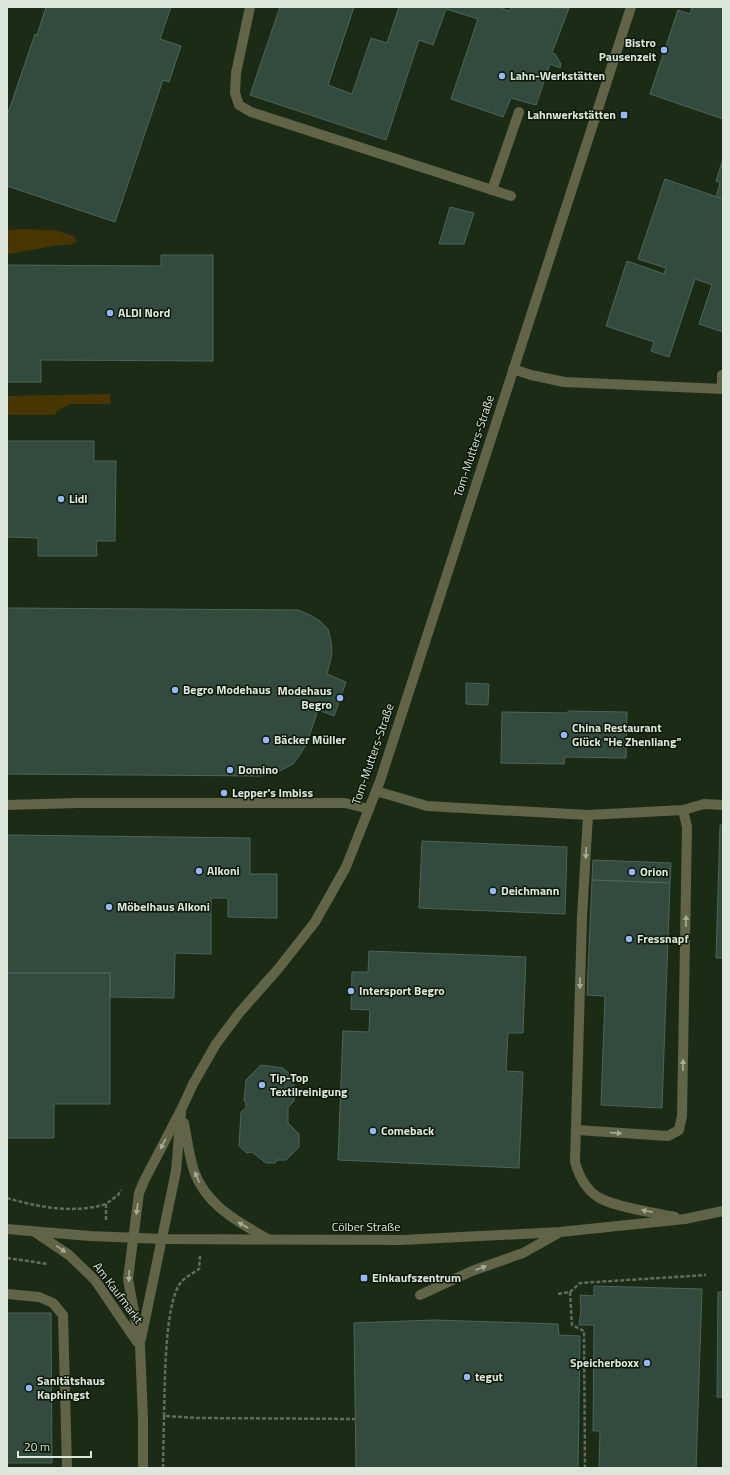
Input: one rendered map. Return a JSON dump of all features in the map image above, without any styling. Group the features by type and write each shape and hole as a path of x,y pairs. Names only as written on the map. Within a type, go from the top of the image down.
{"street":[{"path":"250,7 236,73 235,93 239,105 251,112 511,196"},
{"name":"Tom-Mutters-Straße","path":"133,1238 139,1193 182,1109 193,1084 216,1044 240,1012 278,969 315,922 346,867 376,791 631,7"},
{"path":"492,190 518,112"},
{"path":"513,369 531,375 564,382 722,389 722,375"},
{"path":"376,791 427,806 588,814 683,810 704,804 723,805"},
{"path":"7,805 77,803 345,803 369,809"},
{"path":"577,1130 668,1136 679,1130 682,1116 687,827 683,810"},
{"path":"588,814 582,916 575,1162 579,1175 586,1186 598,1197 615,1204 685,1219"},
{"path":"182,1109 190,1155 194,1171 201,1186 219,1208 237,1221 268,1239"},
{"name":"Tom-Mutters-Straße","path":"163,1239 176,1171 182,1109"},
{"name":"Cölber Straße","path":"7,1229 163,1239 402,1240 560,1232 685,1219 723,1211"},
{"name":"Am Kaufmarkt","path":"34,1231 69,1255 95,1280 140,1345"},
{"path":"420,1295 472,1271 523,1253 560,1232"},
{"name":"Am Kaufmarkt","path":"133,1238 128,1279 140,1345 143,1468"},
{"name":"Am Kaufmarkt","path":"140,1345 147,1305 163,1239"},
{"path":"7,1294 39,1297 53,1303 63,1315 67,1468"}],"path":[{"path":"7,1198 33,1205 85,1209 106,1204 118,1195 124,1187 139,1193"},
{"path":"106,1204 107,1236"},
{"path":"163,1468 164,1416 171,1308 174,1295 182,1282 199,1270 200,1239"},
{"path":"7,1258 53,1264"},
{"path":"558,1294 570,1292 580,1283 706,1275"},
{"path":"570,1292 572,1324 584,1331 585,1468"},
{"path":"164,1416 198,1418 355,1419"}],"shaded area":[{"path":"7,7 723,7 723,1468 7,1468"},
{"path":"7,230 55,230 74,236 77,242 69,245 59,245 7,254"},
{"path":"110,394 111,404 70,404 57,411 55,415 7,415 7,396"}],"building":[{"path":"46,7 171,7 160,39 181,46 169,82 163,80 115,222 7,186 7,116 35,34 37,35"},
{"name":"Lahn-Werkstätten","path":"280,7 354,7 328,85 352,94 371,38 387,43 399,7 498,7 509,11 511,7 569,8 552,53 555,54 561,64 560,68 550,64 536,105 511,98 503,117 451,99 478,19 446,9 433,45 419,40 386,140 250,95"},
{"path":"692,7 723,7 723,119 650,94 678,10 690,14"},
{"path":"723,159 723,199 716,197 720,183 716,181"},
{"path":"665,179 723,199 723,332 699,324 712,285 695,279 669,357 651,351 654,342 606,326 627,261 664,274 666,268 638,259"},
{"path":"450,207 474,213 464,244 439,244"},
{"name":"ALDI Nord","path":"161,255 213,255 213,361 41,360 41,382 7,382 7,265 161,266"},
{"name":"Lidl","path":"7,441 94,441 94,461 116,461 115,541 96,541 97,556 38,556 38,538 7,537"},
{"name":"Begro Modehaus","path":"7,608 298,610 320,621 328,629 332,654 327,674 346,682 334,716 318,710 307,743 301,753 293,764 274,774 259,776 7,774"},
{"path":"466,683 489,684 488,705 466,704"},
{"name":"China Restaurant Glück \"He Zhenliang\"","path":"568,711 627,712 626,758 565,757 564,764 501,763 502,712 568,713"},
{"path":"720,825 723,825 723,958 716,958"},
{"name":"Möbelhaus Alkoni","path":"7,835 250,838 250,874 277,874 277,918 228,917 228,898 211,898 211,954 175,953 174,998 110,997 110,973 7,973"},
{"name":"Deichmann","path":"422,841 567,847 565,914 419,908"},
{"name":"Orion","path":"593,860 671,863 670,883 592,880"},
{"name":"Fressnapf","path":"592,880 670,883 662,1108 601,1105 605,996 587,995"},
{"path":"369,951 526,957 523,1033 508,1033 506,1071 523,1072 519,1168 338,1160 343,1031 369,1032 370,1010 351,1009 352,972 368,972"},
{"path":"7,973 110,973 110,1104 54,1104 54,1138 7,1138"},
{"path":"261,1065 283,1068 294,1078 294,1101 288,1107 288,1123 299,1134 299,1147 286,1160 277,1160 275,1163 266,1163 252,1152 247,1153 239,1146 241,1112 246,1108 246,1103 244,1101 246,1080"},
{"path":"594,1286 702,1289 696,1468 599,1468 600,1431 593,1431 594,1325 579,1325 581,1309 580,1295 594,1296"},
{"path":"718,1292 723,1292 723,1397 717,1397"},
{"name":"Sanitätshaus Kaphingst","path":"7,1313 51,1313 52,1463 7,1463"},
{"name":"tegut","path":"434,1320 558,1324 559,1335 580,1336 578,1468 356,1468 354,1323"}],"place":[{"name":"Bistro Pausenzeit","path":"664,50"},
{"name":"Lahn-Werkstätten","path":"502,76"},
{"name":"Lahnwerkstätten","path":"624,115"},
{"name":"ALDI Nord","path":"110,313"},
{"name":"Lidl","path":"61,499"},
{"name":"Begro Modehaus","path":"175,690"},
{"name":"Modehaus Begro","path":"340,698"},
{"name":"China Restaurant Glück \"He Zhenliang\"","path":"564,735"},
{"name":"Bäcker Müller","path":"266,740"},
{"name":"Domino","path":"230,770"},
{"name":"Lepper's Imbiss","path":"224,793"},
{"name":"Alkoni","path":"199,871"},
{"name":"Orion","path":"632,872"},
{"name":"Deichmann","path":"493,891"},
{"name":"Möbelhaus Alkoni","path":"109,907"},
{"name":"Fressnapf","path":"629,939"},
{"name":"Intersport Begro","path":"351,991"},
{"name":"Tip-Top Textilreinigung","path":"262,1085"},
{"name":"Comeback","path":"373,1131"},
{"name":"Einkaufszentrum","path":"364,1278"},
{"name":"Speicherboxx","path":"647,1363"},
{"name":"tegut","path":"467,1377"},
{"name":"Sanitätshaus Kaphingst","path":"29,1388"}]}
